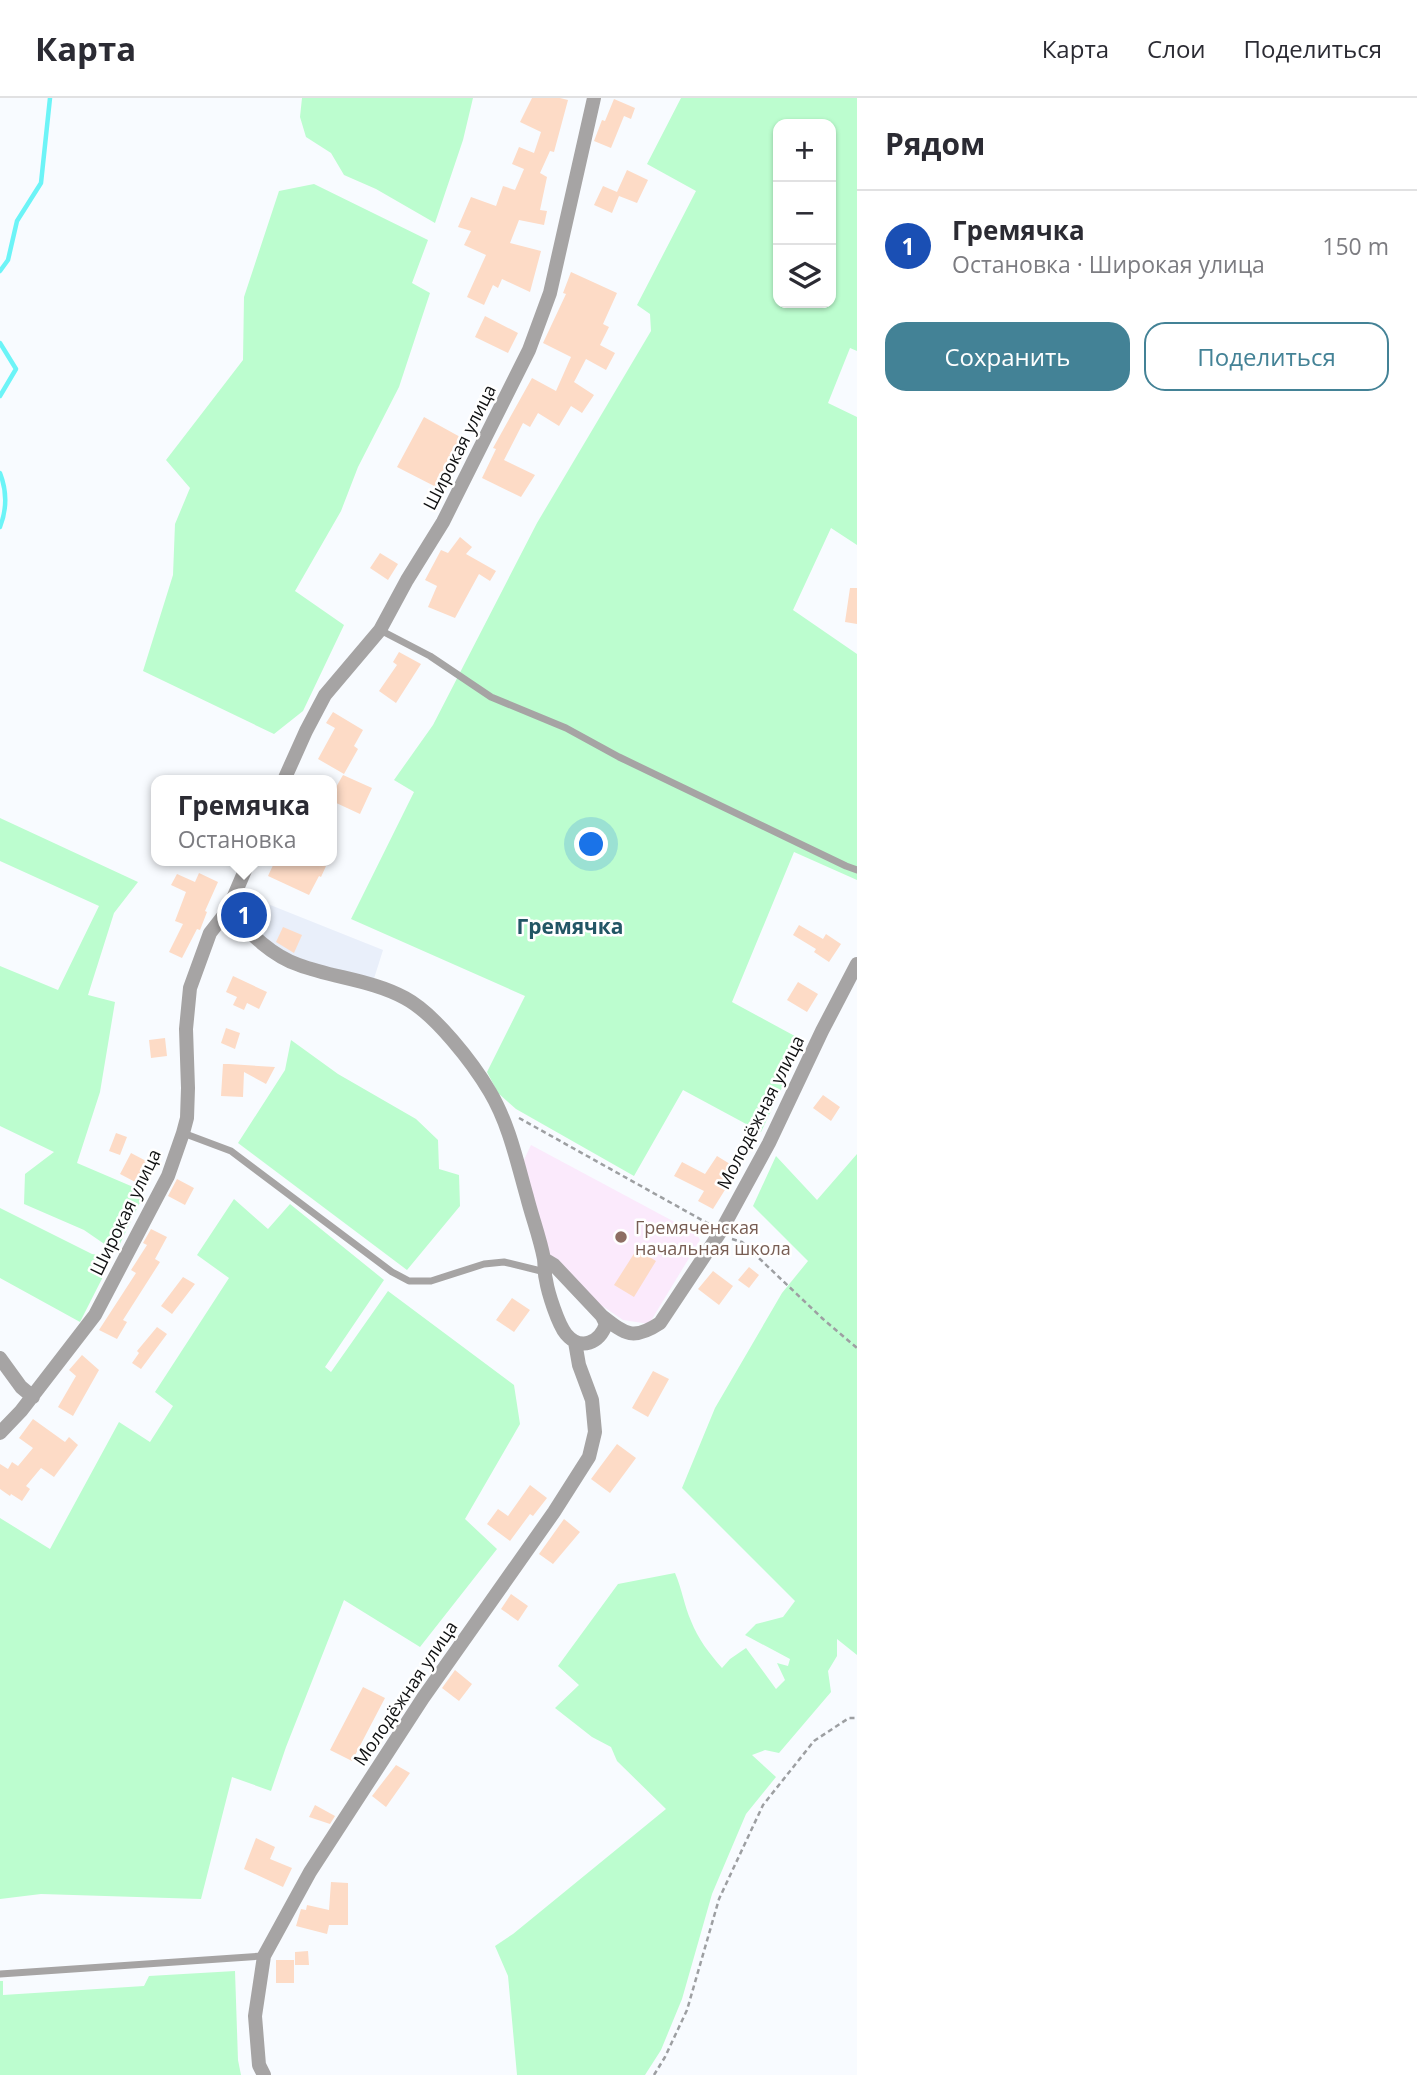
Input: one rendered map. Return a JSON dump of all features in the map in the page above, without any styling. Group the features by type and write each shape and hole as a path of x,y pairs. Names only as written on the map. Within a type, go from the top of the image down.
{"street":[{"name":"Широкая улица","path":"286,775 325,695 380,630 443,522 529,350 550,293 594,98"},
{"name":"Широкая улица","path":"0,1433 33,1397 95,1315 168,1176 183,1133 188,1098 186,1028 190,988 210,933 228,911 248,866"},
{"path":"228,911 256,939 298,965 380,987 407,999 451,1039 484,1083 510,1139 545,1266 546,1281 565,1334 575,1342 585,1344 596,1340 603,1333 606,1324 602,1316"},
{"name":"Молодёжная улица","path":"545,1266 554,1265 602,1316 623,1333 637,1335 660,1323 721,1231 769,1143 857,964"},
{"name":"Молодёжная улица","path":"264,2075 260,2065 255,2016 264,1956 310,1871 423,1698 554,1512 589,1457 595,1432 592,1400 579,1365 575,1342"},
{"path":"0,1357 21,1387 33,1397"}],"lane":[{"path":"380,630 430,656 491,697 566,728 619,757 857,870"},
{"path":"183,1133 231,1151 391,1272 409,1281 431,1281 484,1264 504,1262 545,1266"},
{"path":"0,1974 264,1956"}],"path":[{"path":"499,1111 511,1114 742,1242 857,1348"},
{"path":"654,2075 687,2011 719,1899 763,1805 814,1741 849,1717 857,1718"}],"shaded area":[{"path":"253,898 383,950 372,985 298,965 255,938"},
{"name":"Гремяченская начальная школа","path":"531,1145 697,1234 700,1240 649,1324 623,1320 595,1301 552,1262 521,1166"}],"green space":[{"path":"302,98 473,98 463,140 435,223 376,189 344,175 331,153 306,137 300,117"},
{"path":"681,98 857,98 857,351 850,348 828,403 857,417 857,545 831,528 793,610 857,654 857,880 794,852 732,1002 804,1041 761,1132 683,1090 634,1176 516,1109 498,1093 487,1072 525,996 351,919 414,792 394,780 433,725 537,523 651,331 650,314 637,305 696,191 647,164"},
{"path":"314,184 428,240 412,283 430,293 399,387 358,467 341,511 295,591 344,625 303,711 274,734 143,671 173,575 175,524 190,488 166,460 243,360 244,297 279,191"},
{"path":"0,818 138,882 114,913 88,995 115,1002 100,1092 77,1163 145,1192 116,1252 84,1230 24,1204 25,1174 54,1152 0,1126 0,966 58,990 99,906 0,861"},
{"path":"291,1040 338,1074 416,1119 438,1140 439,1169 459,1175 460,1206 407,1270 238,1143 285,1070"},
{"path":"857,1154 857,1655 837,1639 837,1656 828,1671 831,1692 779,1753 765,1750 752,1755 776,1777 746,1814 712,1894 682,1999 661,2050 645,2075 517,2075 508,1976 495,1946 666,1809 617,1761 611,1747 592,1737 555,1708 579,1685 558,1666 618,1584 675,1573 694,1628 704,1646 722,1668 746,1648 776,1689 785,1680 777,1663 788,1666 790,1659 745,1635 756,1624 783,1617 795,1601 682,1488 715,1408 782,1293 808,1261 753,1206 776,1156 817,1200"},
{"path":"234,1199 268,1229 290,1204 384,1280 325,1367 331,1372 388,1291 514,1385 520,1424 465,1519 497,1549 420,1647 344,1600 271,1791 232,1777 201,1899 41,1894 0,1899 0,1518 50,1549 119,1422 150,1442 173,1406 155,1392 229,1278 197,1255"},
{"path":"0,1208 92,1254 113,1257 80,1322 0,1278"},
{"path":"235,1971 238,2060 241,2075 0,2075 0,1981 3,1981 3,1995 144,1986 149,1976"}],"building":[{"path":"532,98 568,100 554,152 550,151 540,173 547,177 540,210 547,211 544,225 519,220 510,243 541,251 530,292 502,279 498,288 493,285 484,305 467,297 486,255 464,245 471,231 458,227 471,197 496,206 503,186 515,190 524,169 512,164 519,147 534,153 541,132 520,122"},
{"path":"614,99 635,108 631,119 624,116 611,148 594,141"},
{"path":"627,170 648,180 637,203 619,196 612,213 594,205 603,186 617,192"},
{"path":"571,272 617,293 603,324 609,327 600,345 615,353 606,370 586,359 574,382 594,395 582,413 571,406 559,426 538,413 530,427 523,423 504,460 535,475 521,497 482,478 496,449 493,448 532,378 556,391 571,357 543,343 566,294 563,293"},
{"path":"485,316 518,333 508,353 475,337"},
{"path":"424,417 462,438 446,467 451,469 440,489 397,467"},
{"path":"460,537 472,547 466,554 496,571 490,581 479,574 455,618 428,607 437,586 425,580 441,550 448,553"},
{"path":"380,553 398,564 388,580 370,568"},
{"path":"850,588 857,588 857,624 845,622"},
{"path":"399,652 421,664 396,703 379,691 397,665 393,662"},
{"path":"333,712 363,730 354,746 358,749 344,774 318,759 335,728 326,723"},
{"path":"343,775 372,788 360,814 337,803 337,785"},
{"path":"273,866 326,866 309,895 268,876"},
{"path":"199,873 218,882 200,930 197,929 182,958 169,952 183,924 175,921 186,892 171,885 177,874 195,882"},
{"path":"799,925 823,939 826,934 841,944 829,962 814,952 816,949 793,935"},
{"path":"283,927 302,935 294,953 276,942"},
{"path":"233,976 267,992 259,1009 247,1003 244,1010 233,1005 237,997 226,992"},
{"path":"798,982 818,994 807,1012 787,1000"},
{"path":"226,1028 240,1033 235,1049 221,1043"},
{"path":"165,1038 167,1056 151,1058 149,1040"},
{"path":"223,1064 275,1067 266,1084 244,1072 243,1097 221,1096"},
{"path":"823,1095 840,1107 831,1121 813,1108"},
{"path":"116,1133 127,1137 120,1155 109,1151"},
{"path":"131,1153 150,1163 139,1184 120,1174"},
{"path":"717,1156 738,1169 713,1209 698,1201 704,1191 674,1176 682,1162 705,1174"},
{"path":"177,1179 194,1188 185,1205 168,1196"},
{"path":"151,1229 167,1237 155,1259 160,1262 123,1320 127,1322 117,1339 99,1330 136,1273 131,1270 147,1245 143,1243"},
{"path":"637,1249 656,1261 634,1297 614,1285"},
{"path":"749,1267 759,1275 749,1288 738,1280"},
{"path":"713,1271 733,1286 719,1305 698,1289"},
{"path":"183,1277 195,1284 172,1314 161,1306"},
{"path":"512,1298 530,1310 514,1332 496,1320"},
{"path":"157,1327 167,1334 141,1369 132,1363 139,1353 137,1351"},
{"path":"82,1355 99,1370 73,1416 58,1407 76,1376 69,1370"},
{"path":"653,1371 669,1379 648,1417 632,1408"},
{"path":"33,1419 65,1442 69,1437 78,1445 54,1477 41,1468 26,1486 30,1489 22,1501 0,1489 0,1464 8,1469 12,1462 18,1466 33,1448 19,1438"},
{"path":"617,1444 636,1458 610,1493 591,1479"},
{"path":"530,1485 547,1498 533,1516 530,1514 510,1541 487,1524 498,1509 508,1516"},
{"path":"564,1519 580,1532 553,1564 539,1554"},
{"path":"511,1594 528,1606 518,1621 501,1609"},
{"path":"455,1670 472,1684 459,1701 442,1688"},
{"path":"363,1687 385,1698 352,1761 330,1750"},
{"path":"396,1765 410,1773 386,1807 372,1796"},
{"path":"315,1805 335,1816 330,1824 309,1817"},
{"path":"256,1838 275,1847 270,1859 292,1868 283,1887 244,1869"},
{"path":"331,1882 348,1883 348,1925 329,1925 327,1934 296,1926 301,1909 306,1910 307,1905 329,1910"},
{"path":"308,1951 309,1965 295,1965 295,1952"},
{"path":"276,1960 294,1960 294,1983 276,1983"}],"waterway":[{"path":"0,271 8,260 17,221 41,183 50,98"},
{"path":"0,343 16,369 0,396"},
{"path":"0,473 5,500 0,527"}],"place":[{"name":"Гремячка","path":"244,915"},
{"name":"Гремяченская начальная школа","path":"621,1237"}],"district":[{"name":"Гремячка","path":"570,926"}]}
